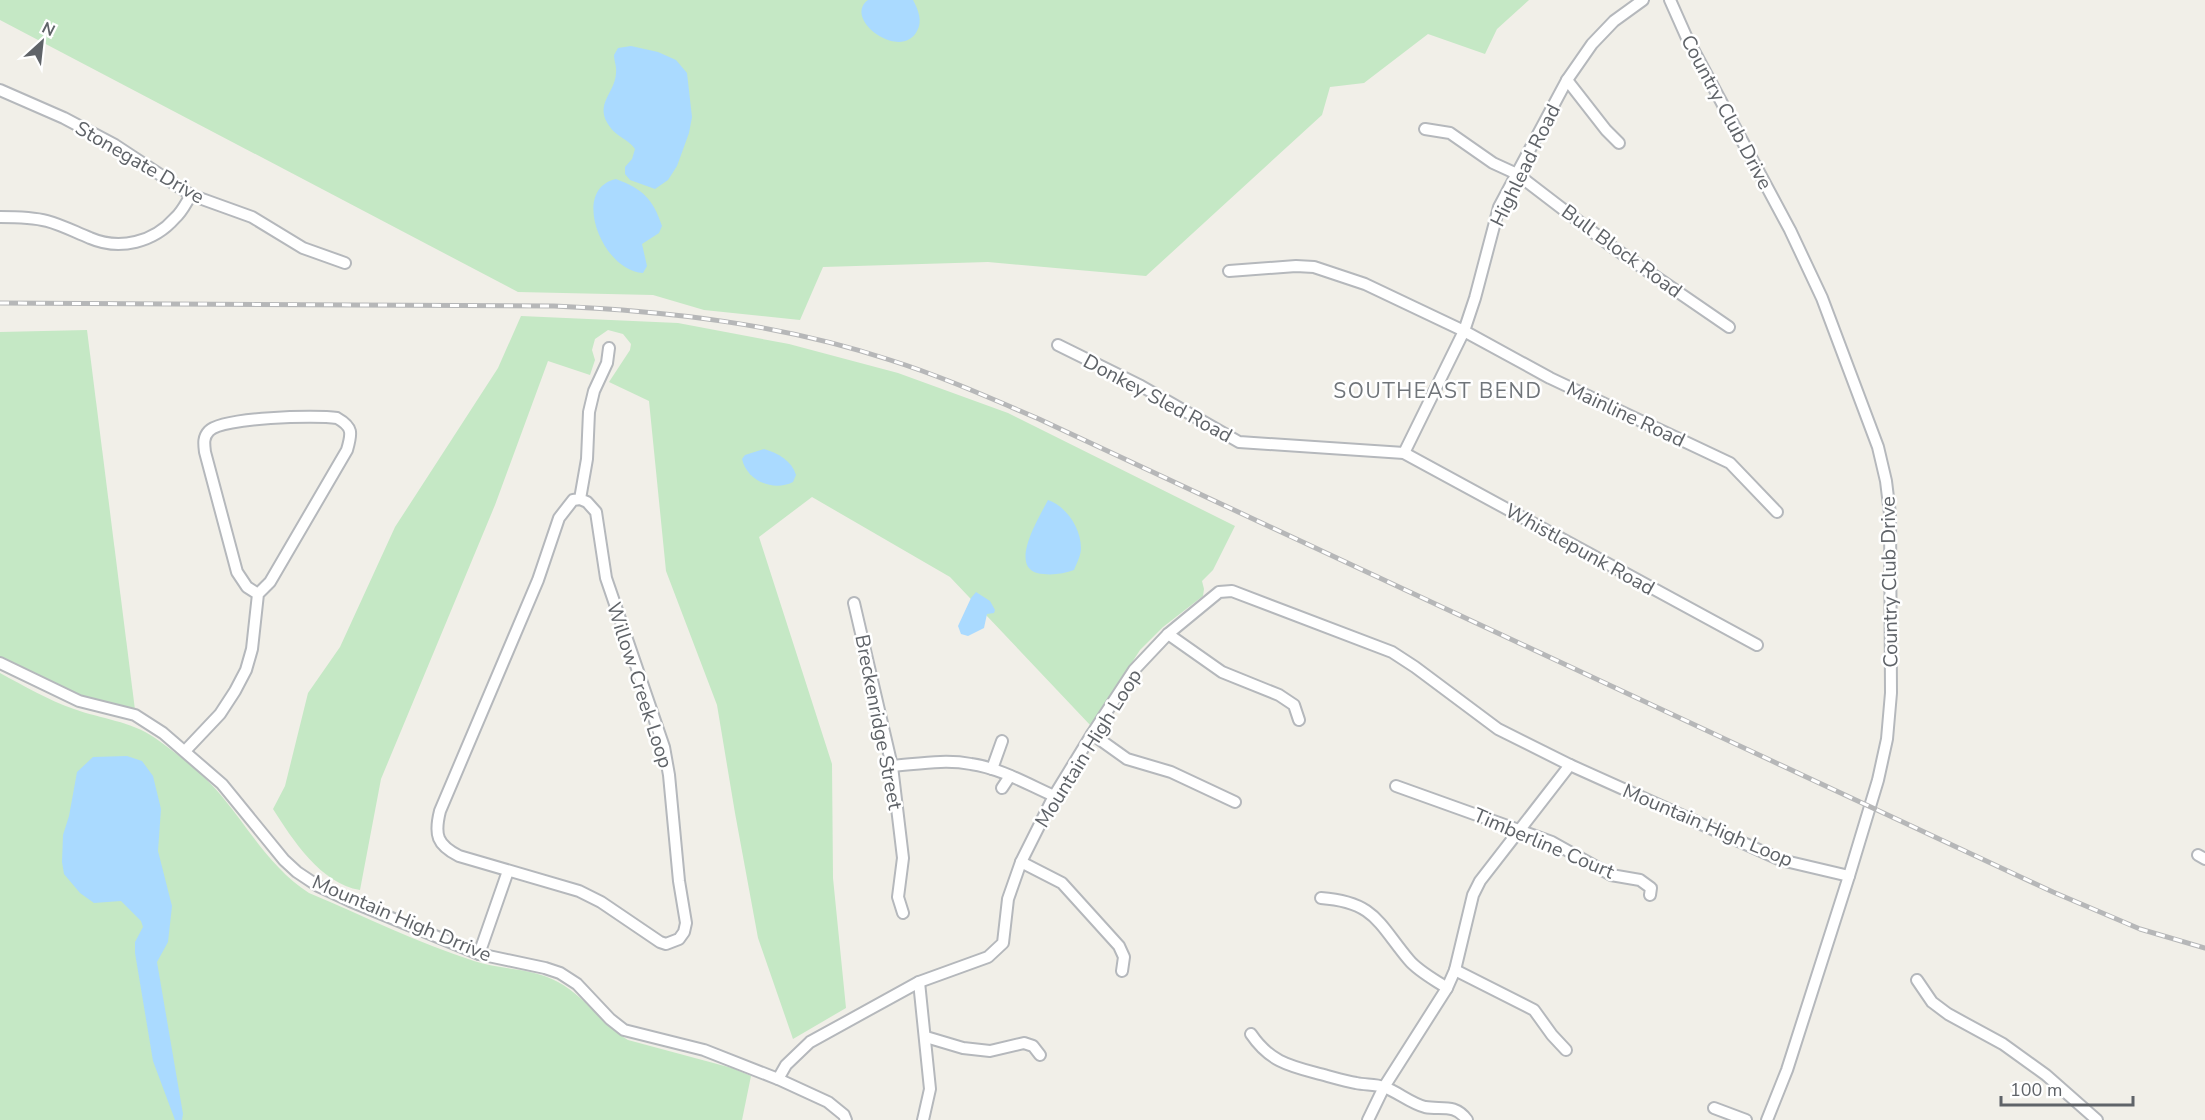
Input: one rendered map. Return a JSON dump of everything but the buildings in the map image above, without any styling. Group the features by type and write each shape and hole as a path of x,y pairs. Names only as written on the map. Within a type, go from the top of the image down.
{"street":[{"name":"Highlead Road","path":"1404,453 1464,331 1499,207 1567,80 1592,44 1614,21 1643,0"},
{"name":"Country Club Drive","path":"1670,0 1686,36 1790,230 1822,298 1878,447 1886,481 1890,514 1891,693 1887,739 1878,780 1849,876 1787,1070 1767,1120"},
{"path":"1567,80 1619,143"},
{"name":"Stonegate Drive","path":"0,90 64,118 116,145 191,195 252,217 303,248 345,263"},
{"name":"Bull Block Road","path":"1425,129 1450,132 1493,163 1517,174 1611,246 1729,327"},
{"path":"0,217 45,220 70,228 91,239 111,244 129,244 149,238 164,230 177,217 191,195"},
{"name":"Mainline Road","path":"1229,271 1296,266 1314,267 1365,284 1464,331 1550,378 1730,462 1777,512"},
{"name":"Donkey Sled Road","path":"1058,345 1141,386 1239,442 1404,453"},
{"path":"580,499 587,459 588,412 594,391 607,363 609,348"},
{"path":"185,751 220,714 235,692 246,670 252,649 258,594 270,582 347,450 350,430 346,423 337,418 268,419 222,423 209,431 205,438 205,452 237,572 247,587 258,594"},
{"name":"Whistlepunk Road","path":"1404,453 1757,645"},
{"name":"Willow Creek Loop","path":"580,499 587,502 596,512 606,578 664,747 686,923 684,932 673,943 660,942 601,902 579,891 459,856 445,849 439,841 438,819 538,580 559,518 573,501 580,499"},
{"name":"Mountain High Loop","path":"778,1079 786,1065 810,1042 919,982 988,957 1002,943 1008,898 1021,862 1054,796 1092,734 1134,670 1168,634 1219,592 1232,591 1392,652 1498,729 1570,765 1781,860 1849,876"},
{"name":"Breckenridge Street","path":"854,603 892,766 903,858 898,897 903,913"},
{"path":"1168,634 1222,672 1279,695 1294,705 1299,720"},
{"name":"Mountain High Drrive","path":"0,663 79,701 135,715 163,733 222,784 284,860 297,872 318,885 350,901 479,954 545,968 561,974 577,984 610,1019 624,1030 704,1050 778,1079"},
{"path":"1092,734 1127,759 1171,772 1235,802"},
{"path":"992,769 1002,741"},
{"path":"892,766 942,761 972,764 1010,776 1054,796"},
{"path":"1368,1120 1384,1087 1447,988 1455,970 1480,880 1570,765"},
{"path":"1002,788 1010,776"},
{"name":"Timberline Court","path":"1396,786 1552,842 1611,875 1640,880 1650,888 1650,895"},
{"path":"1021,862 1062,883 1119,946 1124,957 1122,971"},
{"path":"479,954 508,870"},
{"path":"1321,898 1343,900 1367,910 1382,924 1410,962 1447,988"},
{"path":"1455,970 1534,1010 1566,1050"},
{"path":"1917,980 1932,1002 1948,1014 2003,1044 2046,1075 2097,1120"},
{"path":"919,982 930,1089 923,1120"},
{"path":"1251,1034 1271,1056 1286,1065 1356,1083 1384,1087 1427,1107 1445,1107 1462,1114 1467,1120"},
{"path":"926,1036 963,1048 990,1051 1024,1044 1033,1046 1040,1055"},
{"path":"778,1079 828,1102 844,1115 846,1120"},
{"path":"1714,1108 1746,1120"}],"green space":[{"path":"0,0 1529,0 1497,29 1485,54 1428,34 1364,83 1330,87 1322,115 1146,276 988,262 823,267 800,320 704,310 653,295 518,292 0,20"},
{"path":"521,316 678,323 789,344 898,373 1008,413 1235,526 1213,570 1202,581 1203,596 1163,627 1140,650 1091,726 950,577 812,497 759,537 832,764 833,878 846,1008 793,1039 758,938 717,705 666,571 649,401 609,382 630,350 631,344 623,334 608,330 595,339 592,350 595,360 590,375 548,361 495,505 381,779 360,890 346,886 320,870 299,846 273,809 285,786 308,693 340,647 395,527 498,368"},
{"path":"87,330 135,710 69,692 0,657 0,332"},
{"path":"0,673 64,705 126,724 155,738 209,782 273,861 309,893 453,954 484,964 549,977 577,995 610,1027 628,1040 732,1068 751,1076 742,1120 0,1120"}],"water":[{"path":"868,0 913,0 920,19 917,31 909,39 899,42 888,40 877,34 862,17 862,8"},
{"path":"631,46 658,52 676,60 687,73 692,117 689,133 677,166 668,180 655,189 630,180 625,174 625,167 632,159 635,149 610,127 605,119 604,105 615,80 614,55 618,48"},
{"path":"616,179 646,196 655,209 662,226 659,233 642,244 647,266 643,273 628,269 615,259 604,245 597,229 594,213 595,198 602,186"},
{"path":"764,449 779,455 788,462 796,475 793,482 777,486 769,485 755,479 749,473 742,459 745,455"},
{"path":"1048,500 1061,507 1071,519 1080,540 1081,551 1074,570 1065,573 1037,573 1029,568 1026,560 1029,540"},
{"path":"976,592 990,601 995,610 994,613 987,614 984,628 968,636 961,634 958,626"},
{"path":"127,756 142,761 153,776 161,809 158,851 172,906 168,942 157,962 183,1114 182,1120 175,1120 153,1061 135,953 135,942 143,927 141,921 121,901 94,903 80,893 64,874 62,862 63,835 77,772 93,757"}],"railway":[{"path":"0,303 597,308 724,321 808,337 849,348 928,373 1039,419 2053,892 2140,929 2205,948"}],"district":[{"name":"SOUTHEAST BEND","path":"1438,391"}]}
